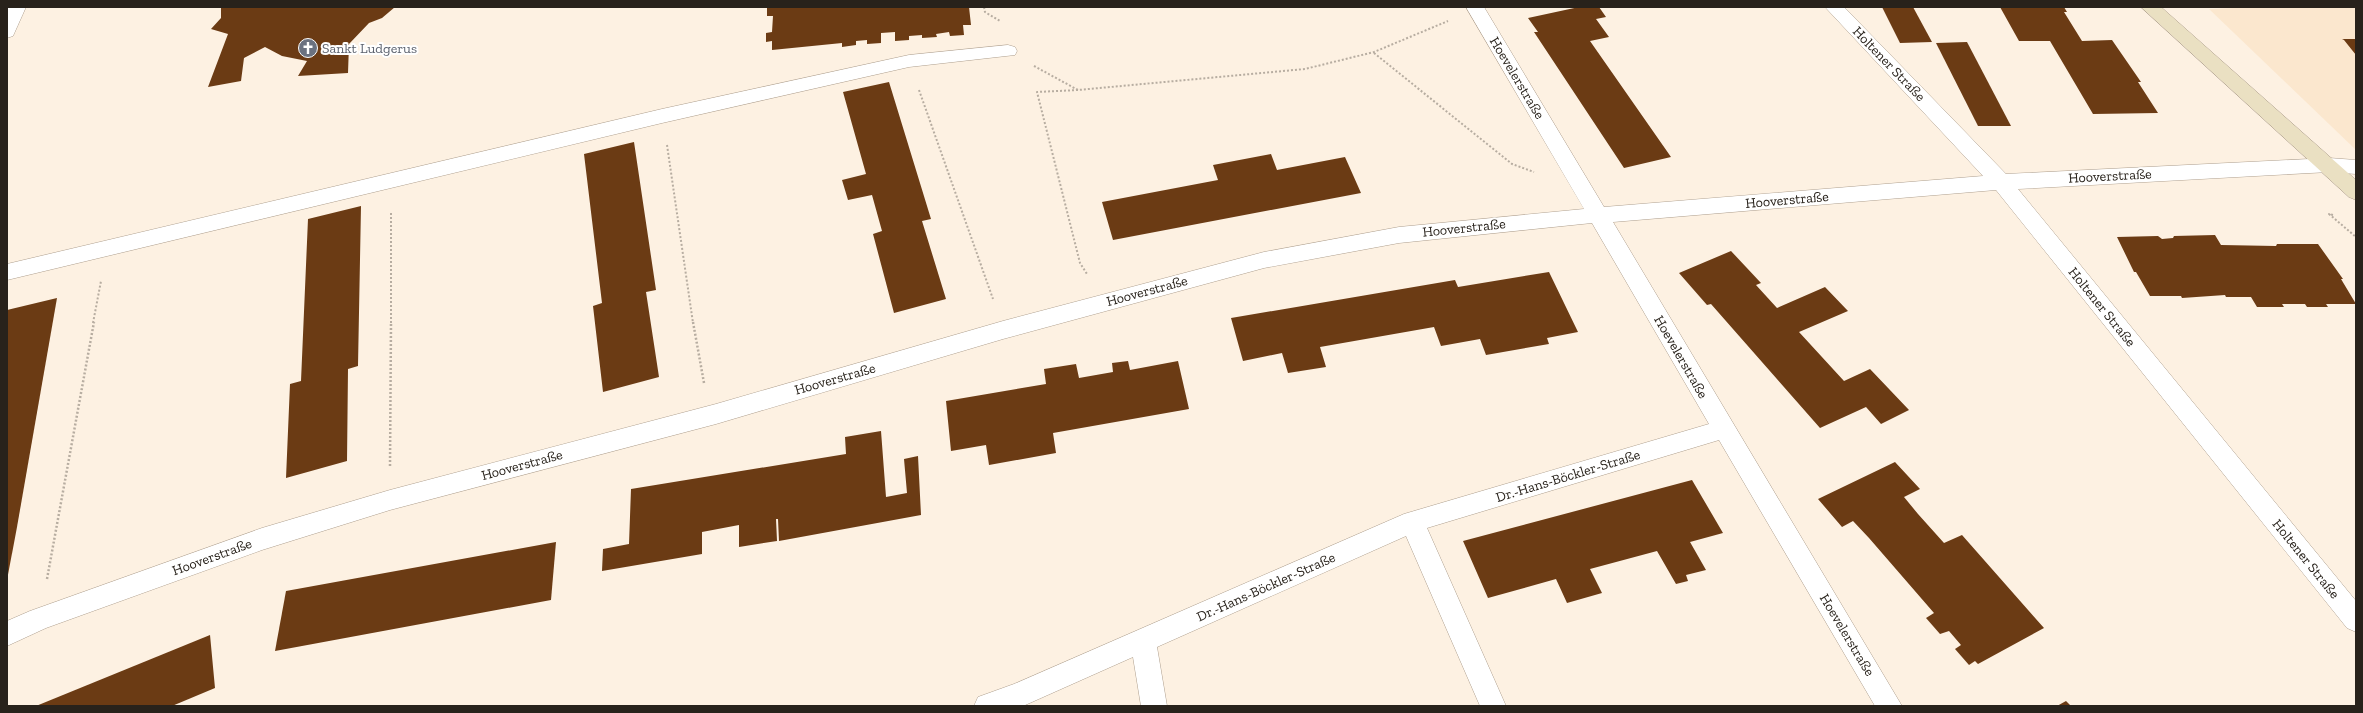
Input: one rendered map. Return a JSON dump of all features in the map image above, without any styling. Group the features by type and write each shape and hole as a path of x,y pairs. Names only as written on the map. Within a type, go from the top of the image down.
{"street":[{"path":"7,32 17,7"},
{"name":"Hoevelerstraße","path":"1475,7 1889,706"},
{"name":"Holtener Straße","path":"1834,7 2001,182 2356,620"},
{"path":"2150,7 2329,165 2356,192"},
{"path":"7,272 662,116 909,62 1008,51"},
{"path":"2329,165 2356,167"},
{"name":"Hooverstraße","path":"7,634 40,619 262,539 390,500 716,414 1003,330 1264,260 1399,235 1599,215 2001,182 2329,165"},
{"name":"Dr.-Hans-Böckler-Straße","path":"987,706 1018,696 1143,642 1412,522 1724,429"},
{"path":"1412,522 1493,706"},
{"path":"1143,642 1154,706"}],"path":[{"path":"1103,302 1080,263 1037,92 1078,90 1305,69 1374,52 1428,30 1475,7"},
{"path":"1008,51 1078,90"},
{"path":"1374,52 1512,164 1583,190"},
{"path":"909,62 1003,330"},
{"path":"662,116 701,375 716,414"},
{"path":"390,500 391,181"},
{"path":"40,619 106,249"}],"shaded area":[{"path":"2258,7 2356,7 2356,150 2209,9"}],"building":[{"name":"Sankt Ludgerus","path":"221,7 395,7 382,18 369,23 349,44 348,73 298,76 307,61 282,56 265,47 244,58 241,81 208,87 228,34 211,29 221,18"},
{"path":"767,7 969,7 971,25 963,25 964,35 950,36 949,32 936,34 937,37 922,38 922,35 909,36 909,40 895,41 895,32 881,33 881,43 867,44 867,40 856,41 856,45 842,47 842,43 772,50 772,41 766,42 766,33 772,32 773,16 767,16"},
{"path":"1579,7 1599,7 1606,17 1596,19 1609,37 1590,41 1671,157 1624,168 1534,32 1538,32 1528,18"},
{"path":"1882,7 1913,7 1932,42 1900,43"},
{"path":"2000,7 2064,7 2067,12 2064,12 2082,41 2112,40 2141,82 2138,82 2158,113 2093,114 2050,41 2019,41"},
{"path":"2342,39 2356,39 2356,55 2344,40"},
{"path":"1967,42 2011,126 1978,126 1936,43"},
{"path":"889,82 931,219 922,221 946,299 894,313 873,234 882,231 872,195 848,200 842,180 866,174 843,92"},
{"path":"634,142 656,290 646,292 659,377 603,392 593,306 602,303 584,154"},
{"path":"1271,154 1277,170 1345,157 1361,193 1113,240 1102,202 1218,180 1213,165"},
{"path":"361,206 358,366 348,369 347,461 286,478 290,384 301,381 308,219"},
{"path":"2215,235 2221,245 2276,246 2277,244 2318,244 2343,279 2341,279 2356,304 2326,304 2328,307 2307,307 2305,304 2282,304 2284,307 2257,307 2251,297 2226,297 2225,295 2182,298 2181,296 2150,296 2136,272 2134,272 2117,237 2158,236 2162,239 2173,238 2174,236"},
{"path":"1731,251 1761,283 1756,285 1777,308 1825,287 1848,311 1799,332 1844,381 1870,369 1909,410 1881,424 1866,407 1820,428 1711,304 1707,305 1679,273"},
{"path":"1549,272 1578,332 1547,338 1549,344 1486,355 1480,339 1441,346 1434,327 1320,347 1326,367 1288,373 1282,353 1243,361 1231,318 1455,280 1458,287"},
{"path":"57,298 17,527 7,580 7,310"},
{"path":"1128,361 1130,370 1178,361 1189,409 1053,433 1056,453 989,465 986,445 951,451 946,401 1046,384 1044,369 1076,364 1079,378 1113,372 1112,363"},
{"path":"881,431 886,497 907,493 904,459 918,456 921,515 779,541 778,519 776,519 777,541 739,547 739,525 702,532 702,554 602,571 603,549 629,544 631,489 846,454 845,437"},
{"path":"1895,462 1920,489 1904,497 1944,543 1962,535 2044,628 1978,664 1975,661 1969,665 1955,649 1961,645 1949,631 1940,634 1926,618 1934,613 1869,538 1853,521 1842,527 1818,499"},
{"path":"1692,480 1723,533 1690,542 1706,570 1686,575 1688,581 1676,584 1657,551 1590,569 1602,593 1567,603 1556,579 1488,598 1463,541"},
{"path":"556,542 551,600 275,651 286,591"},
{"path":"210,635 215,688 172,706 36,706"},
{"path":"2066,701 2071,706 2057,706"}],"place":[{"name":"Sankt Ludgerus","path":"308,48"}]}
